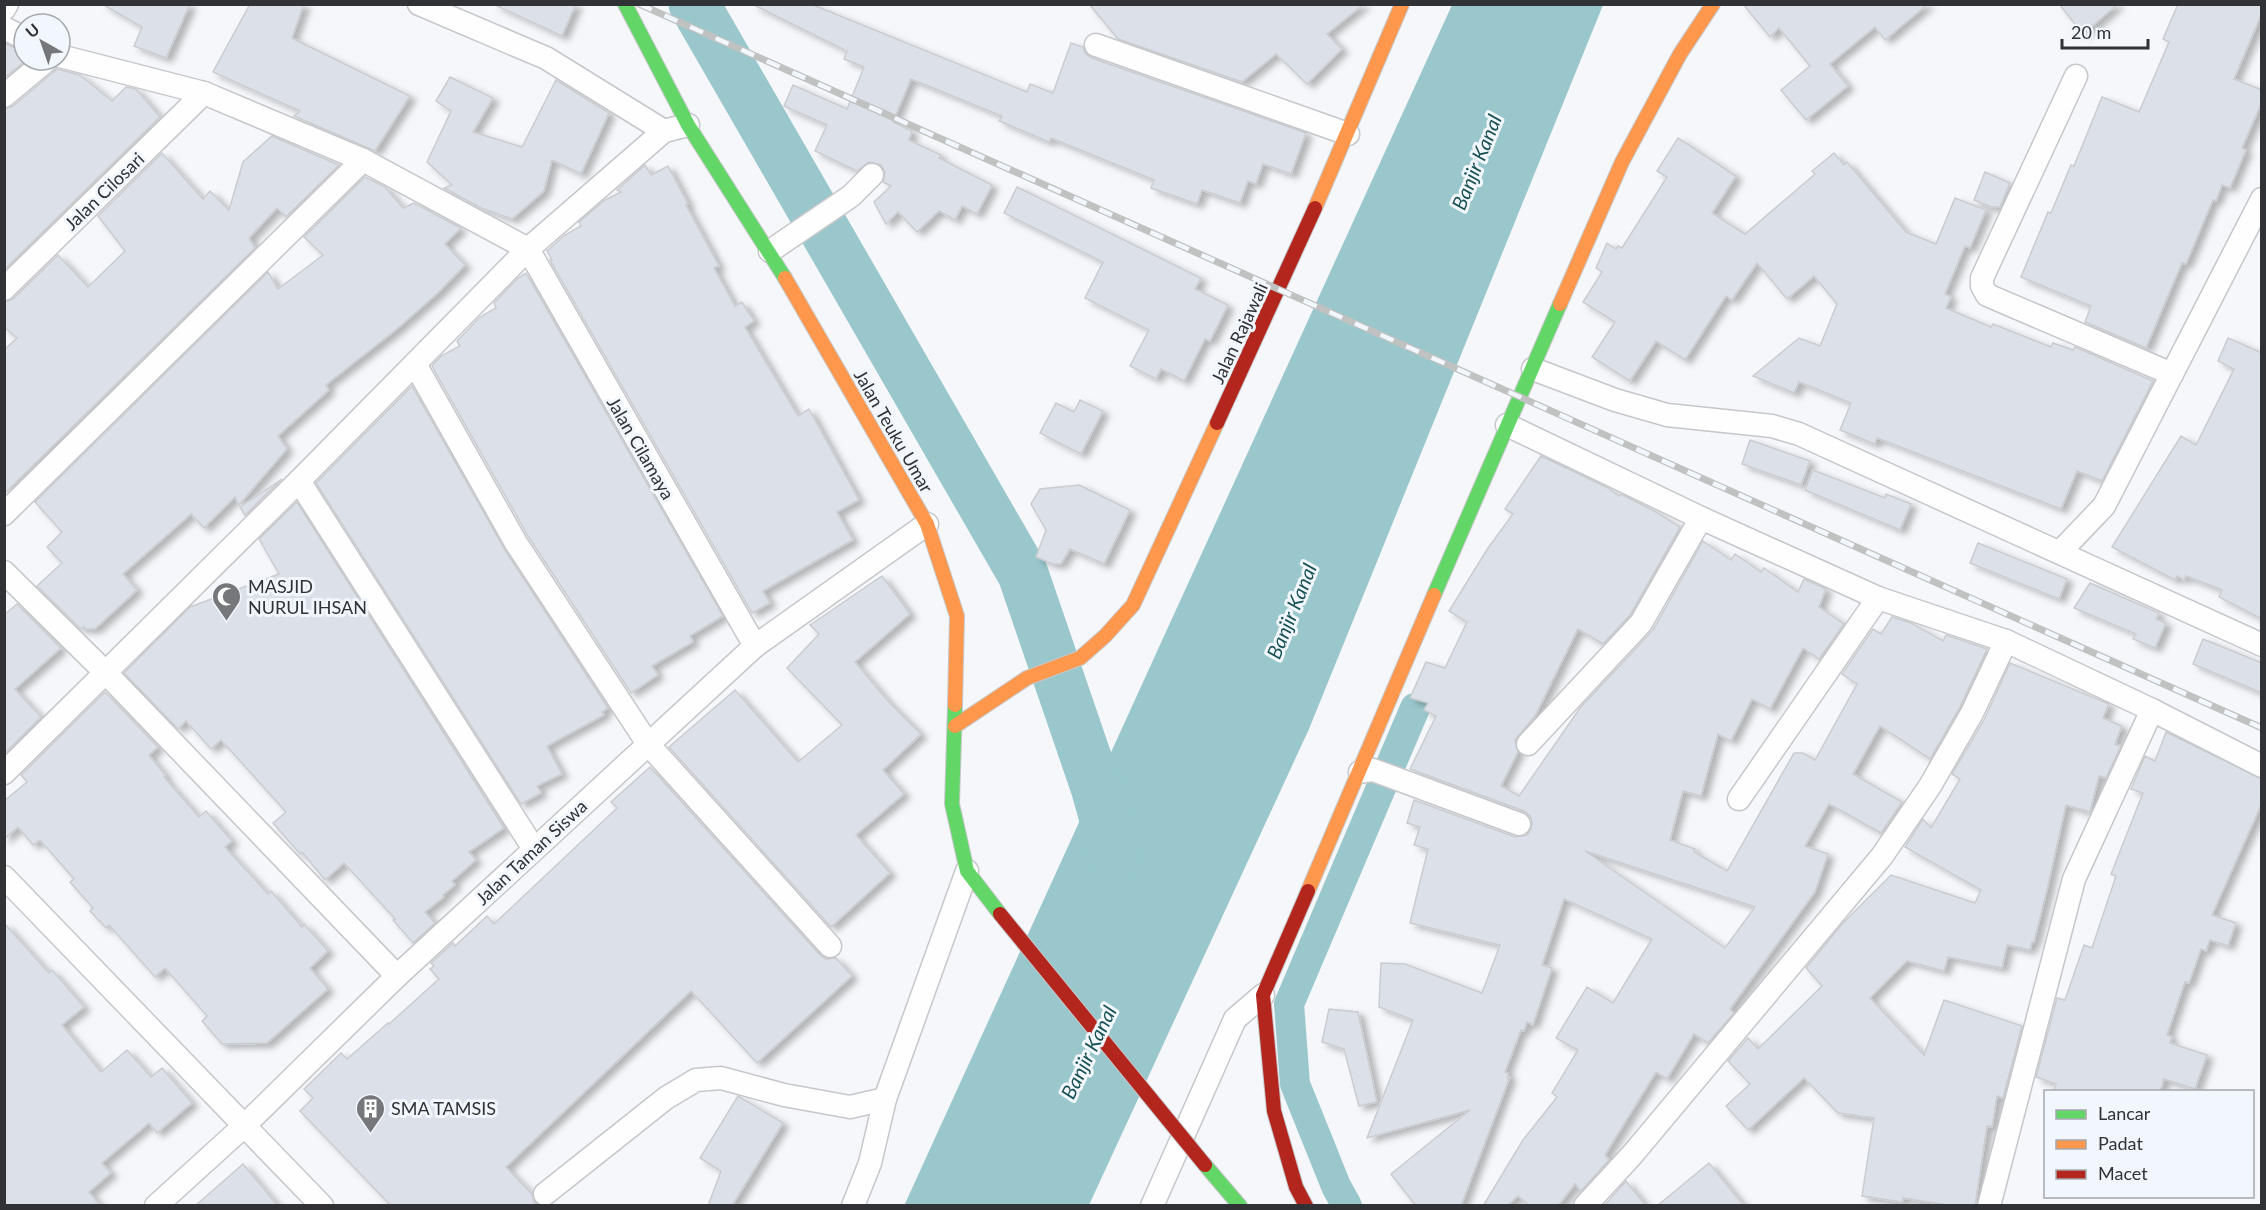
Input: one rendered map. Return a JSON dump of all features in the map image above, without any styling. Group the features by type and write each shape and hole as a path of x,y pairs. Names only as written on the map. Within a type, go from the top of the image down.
{"street":[{"path":"4,9 7,4"},
{"path":"419,4 546,58 664,131"},
{"name":"Jalan Teuku Umar","path":"625,4 688,124 770,251 927,524 957,616 952,804 967,871 1240,1206"},
{"name":"Jalan Rajawali","path":"955,726 1027,678 1080,658 1105,636 1133,604 1280,289 1348,134 1401,4"},
{"path":"1152,1206 1235,1019 1263,995 1366,771 1507,425 1622,162 1680,54 1713,4"},
{"path":"1096,45 1348,134"},
{"path":"72,59 204,93 363,160 528,249"},
{"path":"4,96 33,72"},
{"path":"2076,76 1982,278 1982,286 1987,295 2172,374"},
{"name":"Jalan Cilosari","path":"4,289 204,93"},
{"path":"4,773 299,481 528,249 664,131 688,124"},
{"path":"4,514 363,160"},
{"path":"770,251 851,196 872,175"},
{"path":"2060,552 2104,506 2262,199"},
{"name":"Jalan Cilamaya","path":"528,249 755,646"},
{"path":"415,364 516,543 648,744 830,946"},
{"path":"1533,369 1615,400 1667,415 1772,426 1798,434 2262,645"},
{"path":"1507,425 1701,518 1878,598 2006,641 2152,710 2262,766"},
{"path":"299,481 534,849"},
{"path":"1528,744 1641,623 1701,518"},
{"name":"Jalan Taman Siswa","path":"156,1206 244,1125 397,976 755,646 927,524"},
{"path":"4,572 106,673 397,976"},
{"path":"1739,799 1878,598"},
{"path":"1585,1206 1647,1137 1882,856 1930,786 1972,713 2006,641"},
{"path":"1989,1206 2074,879 2152,710"},
{"path":"1366,771 1410,783 1519,824"},
{"path":"854,1206 870,1163 885,1099 967,871"},
{"path":"4,878 322,1206"},
{"path":"1263,995 1274,1111 1296,1186 1306,1206"},
{"path":"545,1194 666,1098 696,1080 721,1078 784,1095 850,1107 885,1099"}],"water":[{"name":"Banjir Kanal","path":"1452,5 1603,5 1309,729 1089,1205 904,1206"}],"building":[{"path":"102,4 190,4 166,58 134,46 142,27"},
{"path":"250,4 304,4 292,38 410,96 375,151 294,116 300,111 213,72"},
{"path":"493,4 576,4 562,36"},
{"path":"752,4 811,4 1027,92 1030,84 1053,93 1071,43 1083,47 1085,53 1092,58 1306,133 1291,174 1263,164 1256,184 1248,181 1240,203 1202,190 1197,204 1151,188 1154,180 1051,138 1049,142 999,121 1002,116 911,79 893,122 912,131 909,140 941,155 939,158 992,185 977,214 962,206 955,220 939,211 917,232 898,212 886,224 874,202 891,186 883,182 885,172 881,165 869,162 857,171 815,151 827,125 784,106 793,85 847,109 864,67 844,59 847,51"},
{"path":"1089,4 1364,4 1327,34 1342,49 1307,84 1276,54 1242,82 1118,39"},
{"path":"1743,4 1928,4 1885,40 1875,27 1830,64 1848,86 1806,120 1781,90 1810,66 1779,28 1770,37"},
{"path":"2059,4 2118,4 2083,34"},
{"path":"2178,4 2262,4 2262,13 2234,79 2262,90 2262,102 2242,148 2246,150 2230,188 2222,185 2216,201 2213,200 2186,264 2182,263 2146,348 2085,322 2091,306 2021,277 2048,212 2051,213 2071,165 2074,166 2102,97 2139,112 2169,42 2163,39"},
{"path":"4,43 12,47 12,72 4,78"},
{"path":"53,72 68,72 80,75 112,101 126,87 136,89 160,117 4,270 4,109 13,106"},
{"path":"450,77 493,98 473,132 522,147 556,80 609,113 581,174 552,160 544,191 512,219 481,208 444,188 452,185 427,162 451,111 436,101"},
{"path":"272,136 339,165 286,217 277,208 249,238 255,248 4,494 4,350 17,338 4,327 4,302 13,299 58,255 88,287 125,251 98,216 162,153 203,199 210,191 229,210 243,162"},
{"path":"1678,138 1736,176 1712,213 1745,234 1815,174 1812,171 1834,153 1844,165 1847,162 1906,232 1936,244 1955,198 1986,210 1970,248 1965,246 1945,294 1951,297 1946,308 1991,327 1993,324 2051,347 2053,343 2073,350 2075,347 2153,381 2102,481 2077,471 2061,509 1877,438 1875,444 1840,430 1851,403 1799,382 1794,393 1753,376 1799,338 1820,346 1837,304 1814,276 1787,299 1757,263 1732,300 1726,296 1685,360 1656,341 1630,381 1592,357 1615,322 1583,302 1602,272 1596,268 1607,243 1616,249 1618,246 1622,248 1667,177 1657,171"},
{"path":"645,165 651,175 668,166 719,266 714,268 735,306 742,302 754,321 745,327 798,416 809,409 859,500 837,512 853,540 763,591 770,603 752,613 550,260 552,260 547,251 565,235 581,226 579,222 605,200 621,192 617,190"},
{"path":"1985,172 2010,183 2000,207 1991,207 1974,200"},
{"path":"365,177 385,187 403,208 414,203 461,228 445,244 465,265 439,292 397,329 326,385 329,390 278,436 287,449 239,505 235,497 204,528 191,514 123,574 137,590 95,629 84,627 81,629 37,586 62,563 47,547 62,532 35,502 268,272 278,289 323,255 304,237"},
{"path":"1017,187 1201,278 1195,289 1228,305 1210,341 1205,339 1184,381 1161,369 1156,379 1130,366 1149,330 1085,298 1103,262 1004,213"},
{"path":"526,273 723,616 690,636 693,642 652,666 658,675 631,693 528,536 432,366 441,356 460,346 457,341 480,317 496,308 494,303 518,278"},
{"path":"2228,338 2262,353 2262,619 2219,597 2222,590 2186,576 2184,580 2177,576 2175,580 2112,547 2181,436 2196,445 2234,369 2218,361"},
{"path":"412,386 505,550 608,708 602,712 604,715 547,746 562,774 537,786 541,793 521,804 316,483"},
{"path":"1080,400 1103,411 1081,454 1040,433 1056,403 1074,412"},
{"path":"1750,440 1810,461 1801,485 1742,464"},
{"path":"1541,456 1608,488 1619,496 1621,494 1680,527 1630,615 1603,644 1578,629 1535,716 1515,740 1518,752 1501,786 1519,796 1580,708 1653,630 1703,541 1731,560 1735,554 1761,572 1764,568 1798,592 1804,579 1826,589 1819,607 1844,624 1819,659 1803,648 1770,709 1752,699 1731,741 1718,734 1701,796 1683,791 1670,840 1695,849 1694,852 1727,871 1794,753 1803,753 1815,760 1857,684 1842,674 1873,629 1881,634 1892,617 1911,623 1943,641 1946,635 1987,649 1960,707 1930,759 1880,726 1853,774 1902,802 1881,833 1829,804 1805,846 1828,854 1815,892 1730,1009 1734,1013 1708,1043 1694,1034 1667,1079 1656,1072 1605,1155 1609,1160 1581,1191 1575,1184 1558,1206 1530,1206 1518,1196 1507,1206 1483,1206 1523,1140 1557,1097 1552,1093 1578,1050 1556,1038 1587,987 1613,1003 1652,939 1564,899 1542,965 1552,968 1533,1025 1527,1022 1524,1031 1521,1030 1505,1072 1508,1073 1508,1079 1510,1077 1461,1206 1416,1206 1391,1174 1470,1110 1367,1138 1413,1020 1379,1007 1381,963 1405,964 1482,993 1500,945 1410,923 1428,849 1414,845 1420,827 1407,823 1414,800 1515,837 1527,835 1532,822 1530,816 1524,811 1410,769 1436,716 1424,710 1428,703 1410,698 1426,662 1445,668 1467,622 1449,611 1488,548 1513,514 1505,509","holes":["1585,851 1755,907 1725,948"]},
{"path":"1813,470 1885,498 1886,494 1911,504 1900,530 1805,490"},
{"path":"282,479 245,515 240,507"},
{"path":"1079,485 1130,510 1104,564 1070,549 1061,564 1053,564 1036,557 1046,530 1031,504 1040,489"},
{"path":"297,502 504,828 469,852 476,860 452,881 455,885 443,895 444,897 425,912 435,923 413,943 393,920 395,919 344,863 325,880 302,852 300,854 273,823 286,812 221,740 211,749 186,721 178,729 124,673 190,607 279,574 259,539"},
{"path":"1978,543 2067,579 2059,599 1970,563"},
{"path":"882,576 910,614 855,662 888,701 921,734 883,770 904,794 856,835 890,873 831,927 669,747 735,690 798,762 842,725 787,668 819,634 810,625"},
{"path":"2090,583 2159,613 2156,619 2166,623 2155,648 2133,639 2136,634 2074,608"},
{"path":"17,604 61,648 15,689 41,717 4,754 4,615"},
{"path":"2203,639 2262,663 2262,693 2193,664"},
{"path":"2010,663 2109,704 2103,718 2122,726 2115,744 2121,746 2106,778 2099,776 2090,812 2066,805 2047,890 2030,950 2007,945 2002,968 1948,957 1944,971 1907,961 1870,998 1924,1055 1944,1000 2022,1026 2003,1098 1997,1096 1992,1127 1987,1126 1975,1206 1954,1206 1903,1198 1902,1202 1862,1196 1874,1118 1838,1113 1804,1078 1748,1130 1726,1106 1750,1084 1728,1061 1748,1038 1758,1049 1822,986 1806,968 1843,923 1891,875 1975,903 1981,890 1905,847 1923,819 1931,828 1960,779 1952,774 1984,720"},
{"path":"105,692 158,747 149,755 166,776 164,777 199,817 206,811 232,841 225,847 268,894 271,891 302,927 304,924 328,951 310,968 328,989 267,1043 222,1044 202,1021 207,1016 165,968 155,977 109,925 106,928 90,911 93,908 70,882 74,879 40,840 33,845 18,827 4,839 4,801 27,782 21,775"},
{"path":"2166,732 2262,779 2262,803 2212,915 2236,923 2228,946 2210,940 2206,951 2201,949 2189,983 2185,982 2167,1035 2172,1037 2170,1043 2207,1055 2195,1089 2164,1079 2161,1090 2054,1090 2056,1084 2036,1077 2057,998 2065,1000 2084,945 2092,948 2116,876 2111,874 2143,793 2131,789 2145,756 2155,761"},
{"path":"650,767 820,955 826,959 836,958 852,976 757,1063 691,991 506,1167 532,1194 538,1206 391,1206 300,1111 313,1098 304,1089 341,1053 347,1059 439,979 430,969 434,966 431,963 453,943 455,946 487,916 494,924 617,808 611,802"},
{"path":"4,923 49,973 52,970 84,1007 62,1025 101,1072 127,1050 151,1077 162,1068 192,1103 157,1133 149,1123 102,1163 111,1173 89,1192 101,1206 4,1206"},
{"path":"1329,1009 1358,1012 1377,1102 1359,1106 1344,1049 1322,1042"},
{"path":"738,1096 783,1123 732,1206 708,1206 721,1171 700,1158"},
{"path":"1709,1163 1744,1206 1657,1206"},
{"path":"243,1164 278,1206 195,1206"},
{"path":"1626,1181 1646,1206 1604,1206"}],"waterway":[{"path":"694,4 1023,574 1096,787 1115,855"},
{"path":"1347,1206 1336,1186 1295,1084 1289,1004 1415,708"}],"railway":[{"path":"639,4 2262,728"}],"traffic: fast":[{"path":"625,4 688,125 785,278"},
{"path":"1434,595 1560,304"},
{"path":"955,705 952,804 967,871 1000,914"},
{"path":"1205,1165 1240,1206"}],"traffic: slow":[{"path":"1315,208 1402,4"},
{"path":"1560,304 1622,162 1680,54 1713,4"},
{"path":"785,278 927,524 957,616 955,705"},
{"path":"955,726 1027,678 1080,658 1105,636 1133,605 1217,423"},
{"path":"1308,891 1434,595"}],"traffic: jam":[{"path":"1217,423 1315,208"},
{"path":"1306,1206 1296,1187 1274,1111 1263,995 1308,891"},
{"path":"1000,914 1205,1165"}],"place":[{"name":"MASJID NURUL IHSAN","path":"227,622"},
{"name":"SMA TAMSIS","path":"370,1134"}]}
